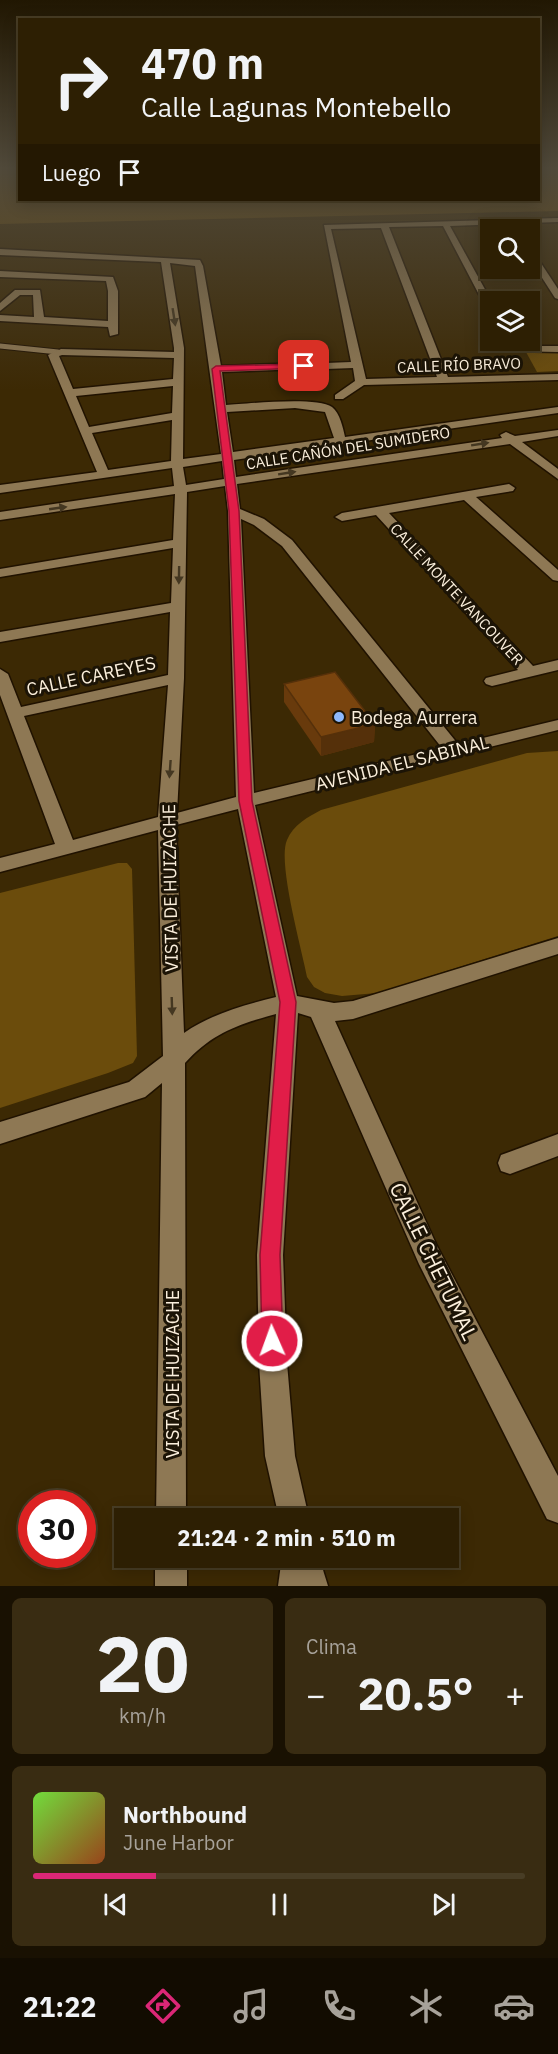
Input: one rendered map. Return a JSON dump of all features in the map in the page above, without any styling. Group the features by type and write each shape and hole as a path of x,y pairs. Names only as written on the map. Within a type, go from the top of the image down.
{"street":[{"path":"330,242 361,382 339,397"},
{"path":"391,242 444,381"},
{"path":"455,242 482,291"},
{"path":"0,252 165,260"},
{"name":"VISTA DE HUIZACHE","path":"171,1508 174,1060 167,821 176,678 181,490 177,464 177,416 179,382 193,349 197,262 165,260 193,349 216,369 234,511 245,801 288,1002 270,1255 273,1363 280,1456 292,1508"},
{"path":"540,268 558,296"},
{"path":"0,274 110,279 113,291 114,329 0,318"},
{"path":"0,308 16,293 36,291 39,293 39,320"},
{"path":"104,474 84,431 56,353 193,349"},
{"path":"519,359 558,349"},
{"name":"CALLE RÍO BRAVO","path":"361,382 444,381 519,359 558,377"},
{"path":"326,366 356,365"},
{"path":"216,369 304,366"},
{"path":"69,393 179,382"},
{"path":"220,409 315,405 327,409 341,441"},
{"name":"CALLE CAÑÓN DEL SUMIDERO","path":"0,489 558,410"},
{"path":"84,431 177,416"},
{"path":"489,420 558,475"},
{"name":"CALLE CAÑÓN DEL SUMIDERO","path":"0,516 558,432"},
{"name":"CALLE MONTE VANCOUVER","path":"380,511 509,488"},
{"path":"467,496 558,577"},
{"path":"234,511 259,522 287,543 454,751"},
{"path":"342,517 380,511"},
{"name":"CALLE MONTE VANCOUVER","path":"380,511 529,672"},
{"path":"0,573 179,543"},
{"path":"0,637 178,606"},
{"path":"492,681 558,665"},
{"path":"0,674 66,847"},
{"name":"CALLE CAREYES","path":"14,713 176,678"},
{"name":"AVENIDA EL SABINAL","path":"245,801 558,725"},
{"path":"0,865 245,801"},
{"path":"0,1133 137,1090 207,1029 248,1013 288,1002 334,1012 353,1010 558,946"},
{"name":"CALLE CHETUMAL","path":"320,1010 428,1255 558,1508"},
{"path":"510,1163 558,1145"},
{"path":"171,1568 171,1586"},
{"path":"294,1586 296,1568"},
{"path":"306,1568 312,1586"}],"lane":[{"path":"0,346 56,353"}],"shaded area":[{"path":"526,352 558,352 558,371 537,372"},
{"path":"558,751 558,936 377,993 342,996 325,993 314,987 307,977 291,907 285,867 287,840 297,826 321,810 527,753"},
{"path":"118,863 127,863 132,869 137,1056 133,1063 108,1073 0,1108 0,893"}],"building":[{"path":"335,672 375,724 321,737 284,684"}],"place":[{"name":"Bodega Aurrera","path":"339,717"}],"route":[{"path":"272,1341 270,1255 288,1002 245,801 234,511 216,369 304,366"}]}
